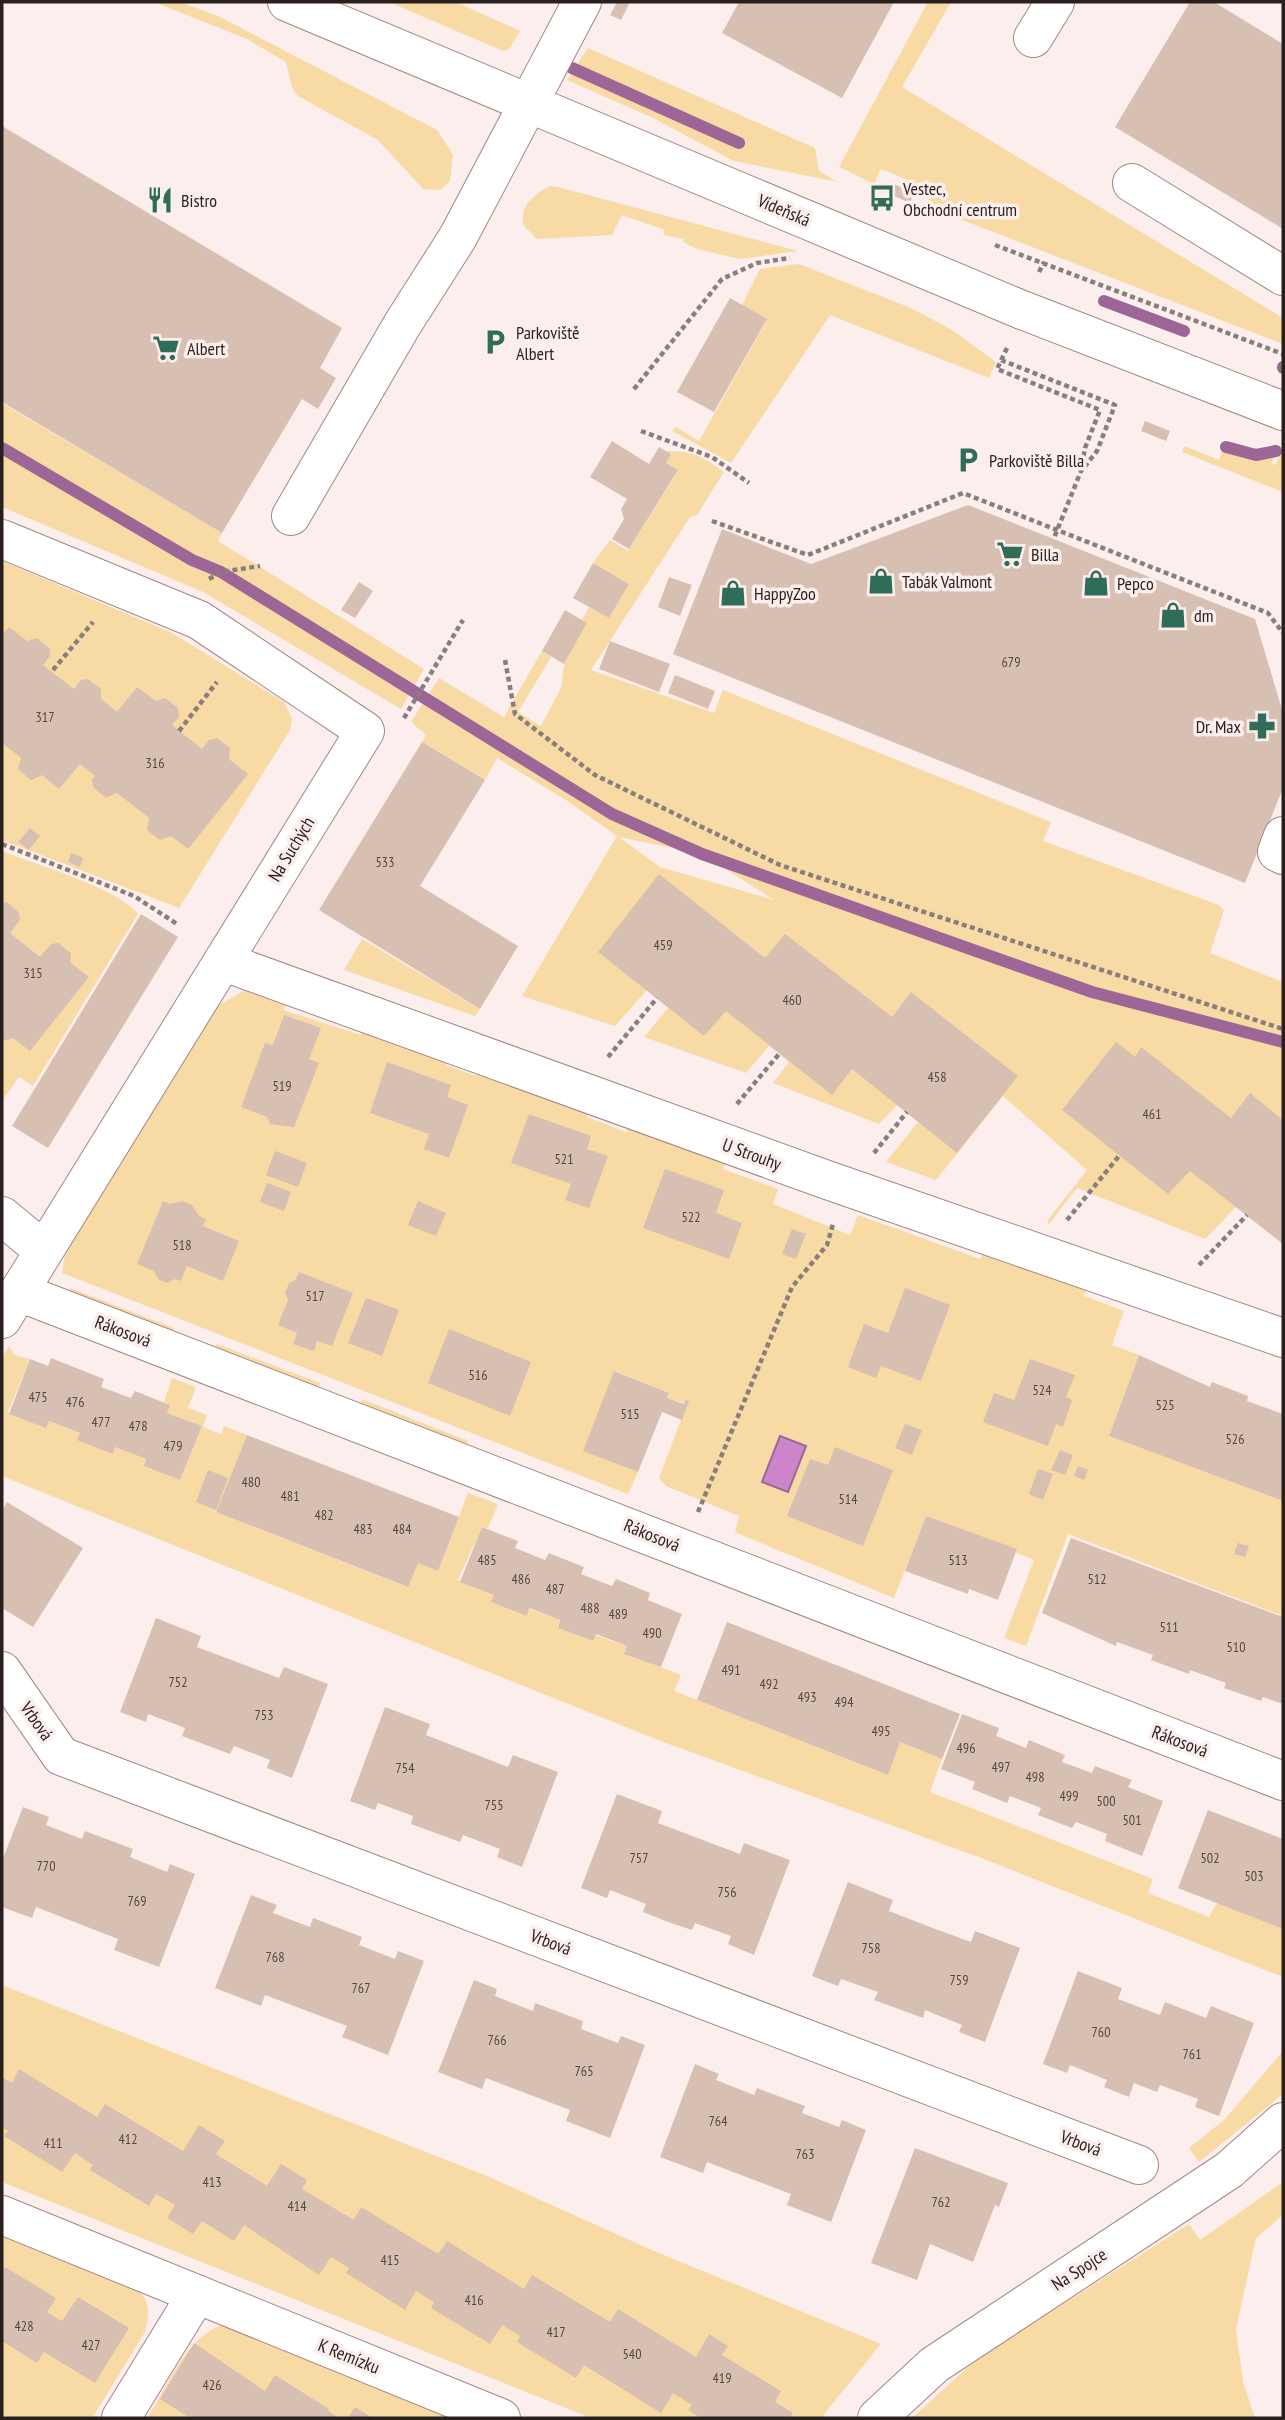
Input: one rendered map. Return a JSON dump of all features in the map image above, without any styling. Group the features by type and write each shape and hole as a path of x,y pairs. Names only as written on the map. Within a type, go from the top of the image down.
{"street":[{"name":"Vídeňská","path":"287,2 1022,310 1283,411"},
{"path":"291,516 402,325 458,237 526,103 582,2"},
{"path":"1033,38 1055,2"},
{"path":"1132,183 1283,276"},
{"name":"Na Suchých","path":"2,540 199,620 365,731 11,1305"},
{"path":"1283,836 1277,852 1283,855"},
{"name":"U Strouhy","path":"224,962 855,1174 1283,1338"},
{"path":"2,1216 43,1250"},
{"name":"Rákosová","path":"11,1305 683,1548 1283,1781"},
{"name":"Vrbová","path":"2,1671 61,1756 1139,2165"},
{"name":"Na Spojce","path":"877,2418 934,2365 1229,2170 1283,2122"},
{"name":"K Remízku","path":"2,2215 501,2418"},
{"path":"121,2418 197,2294"}],"path":[{"path":"995,245 1283,354"},
{"path":"634,390 722,279 757,263 801,257"},
{"path":"1006,351 997,369 1100,410 1085,448 1081,471 1054,538"},
{"path":"1001,360 1115,405 1097,452 1081,471"},
{"path":"641,431 712,457 748,483"},
{"path":"712,521 808,555 963,493 1268,613 1283,634"},
{"path":"53,670 98,617"},
{"path":"404,718 463,620"},
{"path":"505,660 514,714 595,775 780,865 1283,1029"},
{"path":"179,731 221,678"},
{"path":"2,844 134,896 177,924"},
{"path":"599,1068 657,999"},
{"path":"729,1113 779,1054"},
{"path":"683,1548 792,1287 827,1245 855,1174 907,1112"},
{"path":"1067,1221 1119,1156"},
{"path":"1195,1269 1247,1215"}],"shaded area":[{"path":"154,2 181,2 220,17 437,130 453,155 450,181 440,190 423,189 378,140 298,96 292,88 286,62 247,39"},
{"path":"389,2 456,2 520,31 509,49 503,51"},
{"path":"928,2 951,2 902,87 1283,318 1283,344 926,206 932,190 881,169 874,184 839,167"},
{"path":"588,48 815,148 819,171 838,182 734,161 653,118 567,80"},
{"path":"550,186 798,251 740,259 697,249 683,242 684,239 663,235 665,230 622,215 612,235 537,239 523,225 524,212 534,197"},
{"path":"799,264 911,308 952,330 996,362 989,378 830,315 731,463 672,431 676,427 699,441 767,320 742,305 760,269"},
{"path":"2,403 222,533 218,541 424,669 401,709 203,592 2,507"},
{"path":"1184,446 1219,460 1222,451 1251,459 1274,457 1271,465 1276,464 1283,446 1283,492 1182,452"},
{"path":"665,451 690,453 704,458 724,472 697,515 690,517 591,670 714,713 723,690 1051,822 1043,841 1219,905 1224,910 1210,953 1283,982 1283,1027 1279,1042 1283,1044 1283,1244 1236,1207 1205,1239 1077,1188 1049,1224 1047,1221 1087,1170 1003,1096 936,1180 886,1162 918,1122 897,1105 879,1124 773,1083 789,1062 769,1046 746,1073 644,1037 668,1008 647,990 615,1026 522,996 617,836 566,800 497,758 485,780 422,742 426,735 411,722 439,678 504,717 542,651 551,657 518,712 541,726 561,688 564,664 587,623 582,620 589,607 609,618 629,584 593,563 610,540 628,551 678,471 666,463","holes":["619,837 702,854 774,900 660,867"]},
{"path":"2,561 172,633 284,702 292,719 290,730 179,908 2,840"},
{"path":"2,851 95,886 127,904 138,914 33,1086 19,1077 2,1101"},
{"path":"362,939 480,1009 475,1016 344,970"},
{"path":"245,990 288,1003 283,1009 286,1011 361,1035 365,1026 449,1056 446,1065 476,1076 480,1067 589,1106 587,1117 626,1132 630,1121 727,1157 723,1169 778,1189 773,1204 850,1235 858,1215 980,1259 985,1250 1087,1287 1084,1296 1124,1311 1112,1345 1139,1355 1109,1436 1283,1501 1283,1616 1068,1534 1026,1646 1004,1638 1034,1560 926,1516 894,1598 735,1532 739,1516 666,1486 659,1478 687,1404 667,1398 669,1393 615,1371 584,1450 638,1472 628,1494 62,1273 65,1255 71,1244 218,1006"},
{"path":"70,1288 174,1328 171,1337 72,1294"},
{"path":"217,1344 320,1383 317,1393 213,1353"},
{"path":"9,1346 14,1355 30,1359 8,1412 45,1427 49,1421 80,1433 79,1440 113,1446 146,1459 145,1466 180,1480 202,1426 164,1412 169,1405 164,1402 172,1378 196,1387 188,1408 207,1415 203,1427 221,1434 224,1426 247,1435 216,1512 407,1587 416,1562 438,1571 468,1493 498,1504 488,1528 482,1527 458,1580 494,1595 492,1602 526,1608 560,1620 557,1627 589,1640 592,1634 627,1646 626,1654 681,1675 674,1691 888,1775 900,1742 942,1759 930,1792 1153,1879 1148,1893 1209,1917 1217,1903 1283,1929 1283,1977 984,1859 658,1740 2,1476 2,1358"},
{"path":"362,1399 468,1441 464,1451 358,1410"},
{"path":"780,1436 806,1446 788,1492 762,1482"},
{"path":"2,1985 487,2176 654,2251 881,2344 821,2418 591,2418 2,2182"},
{"path":"1283,2051 1283,2094 1199,2162 1189,2148 1224,2120"},
{"path":"1283,2182 1283,2215 1256,2238 1236,2329 1243,2382 1255,2418 912,2418 967,2368 1003,2342 1189,2224 1200,2240"},
{"path":"2,2232 115,2276 140,2292 146,2301 148,2316 145,2332 92,2418 2,2418"},
{"path":"221,2325 231,2325 467,2418 147,2418 187,2353 208,2332"}],"building":[{"path":"617,2 630,2 621,20 610,15"},
{"path":"739,2 894,2 842,98 722,33"},
{"path":"1190,2 1214,2 1283,44 1283,229 1115,127"},
{"name":"Albert","path":"2,126 342,328 320,368 336,378 318,409 302,399 222,533 2,402"},
{"path":"892,183 914,193 910,203 887,193"},
{"path":"730,298 767,319 714,412 677,392"},
{"path":"1145,421 1170,431 1166,441 1141,431"},
{"path":"612,441 649,464 659,447 671,454 666,463 678,470 629,549 612,539 624,519 621,509 627,499 590,477"},
{"path":"968,505 1255,619 1283,713 1283,788 1245,883 673,654 722,529 811,564"},
{"path":"593,563 629,584 609,618 573,598"},
{"path":"669,577 692,585 680,616 658,607"},
{"path":"359,582 373,591 355,618 341,610"},
{"path":"565,610 587,623 564,664 542,651"},
{"path":"9,627 27,641 37,638 50,649 50,656 43,665 74,689 81,680 88,679 101,689 101,699 117,712 137,687 156,701 165,698 178,708 179,717 172,725 202,749 209,740 217,738 230,748 229,759 248,774 188,849 171,836 160,840 147,830 149,818 117,793 106,798 93,787 92,779 95,776 80,764 59,789 42,775 31,780 18,769 21,758 2,743 2,635"},
{"path":"610,641 670,664 659,692 599,669"},
{"path":"675,675 715,691 708,709 668,693"},
{"path":"422,742 485,780 420,886 518,946 480,1009 319,910"},
{"path":"30,828 40,836 29,850 18,842"},
{"path":"71,853 83,858 80,867 68,862"},
{"path":"659,874 765,958 785,934 892,1017 911,992 1018,1076 957,1153 852,1069 832,1095 726,1011 704,1036 598,952"},
{"path":"7,902 19,913 20,920 10,933 40,957 51,944 58,943 71,953 70,962 89,977 30,1051 13,1038 2,1041 2,903"},
{"path":"141,914 178,937 48,1148 12,1126"},
{"path":"284,1015 321,1028 309,1059 319,1063 294,1127 270,1124 267,1117 241,1107 265,1043 273,1045"},
{"path":"1116,1042 1135,1057 1141,1047 1231,1118 1250,1093 1283,1120 1283,1244 1190,1171 1168,1194 1062,1110"},
{"path":"387,1062 451,1085 447,1097 468,1105 449,1158 424,1149 429,1134 370,1113"},
{"path":"529,1114 591,1136 587,1149 608,1156 589,1208 565,1200 571,1184 511,1163"},
{"path":"275,1151 307,1163 298,1187 266,1175"},
{"path":"665,1169 724,1190 716,1213 742,1223 729,1259 643,1228"},
{"path":"267,1183 291,1192 284,1211 260,1202"},
{"path":"163,1201 170,1204 182,1201 192,1205 199,1216 206,1219 203,1226 239,1241 223,1281 187,1266 181,1281 175,1279 167,1283 158,1279 154,1271 137,1264"},
{"path":"418,1201 446,1213 436,1236 408,1225"},
{"path":"792,1229 806,1234 796,1259 782,1254"},
{"path":"299,1272 353,1293 332,1346 317,1341 314,1351 293,1344 297,1333 278,1325 288,1300 285,1293 289,1283 295,1280"},
{"path":"905,1288 950,1305 921,1381 881,1366 876,1378 848,1367 864,1324 888,1333"},
{"path":"366,1298 399,1310 382,1356 348,1343"},
{"path":"449,1329 531,1362 510,1416 428,1383"},
{"path":"1139,1355 1210,1387 1212,1382 1248,1396 1247,1401 1283,1414 1283,1501 1109,1436"},
{"path":"51,1358 104,1379 101,1387 131,1398 135,1391 170,1405 167,1413 202,1426 180,1480 144,1466 146,1459 115,1447 113,1454 77,1440 80,1433 49,1421 46,1428 9,1414 30,1359 48,1366"},
{"path":"1030,1359 1075,1375 1066,1397 1072,1400 1063,1427 1056,1424 1048,1446 983,1422 994,1393 1014,1400"},
{"path":"614,1371 669,1393 667,1398 684,1404 686,1400 689,1401 682,1420 662,1412 638,1472 583,1451"},
{"path":"905,1424 922,1430 912,1455 895,1448"},
{"path":"247,1435 459,1517 438,1571 418,1563 408,1587 216,1512"},
{"path":"835,1447 893,1470 863,1546 787,1516 810,1459 828,1465"},
{"path":"1060,1450 1073,1455 1065,1475 1051,1470"},
{"path":"1078,1466 1088,1470 1084,1480 1074,1476"},
{"path":"1038,1469 1053,1474 1043,1500 1029,1494"},
{"path":"208,1470 228,1478 216,1510 196,1502"},
{"path":"7,1502 83,1548 33,1627 2,1608 2,1511"},
{"path":"926,1516 1017,1549 998,1600 969,1589 968,1594 905,1571"},
{"path":"482,1527 518,1541 515,1548 545,1560 549,1553 584,1567 581,1574 612,1586 616,1579 650,1593 648,1600 682,1614 661,1667 624,1654 627,1646 596,1634 593,1641 558,1628 560,1620 529,1608 527,1616 491,1602 494,1595 460,1582"},
{"path":"1071,1538 1283,1617 1283,1704 1263,1697 1261,1701 1224,1688 1226,1683 1190,1670 1189,1674 1151,1660 1153,1655 1117,1642 1116,1646 1042,1613"},
{"path":"1238,1543 1249,1546 1245,1557 1234,1554"},
{"path":"156,1618 201,1636 197,1647 279,1678 284,1667 328,1684 292,1778 267,1768 270,1760 234,1746 230,1754 182,1736 185,1728 148,1714 146,1722 120,1712"},
{"path":"727,1622 960,1714 942,1759 900,1742 888,1775 697,1700"},
{"path":"385,1707 430,1724 426,1735 508,1767 513,1755 558,1772 522,1867 497,1857 500,1849 463,1835 460,1842 411,1824 413,1816 378,1803 375,1810 350,1801"},
{"path":"962,1714 999,1728 996,1736 1026,1748 1029,1740 1065,1755 1062,1762 1092,1773 1095,1766 1132,1780 1128,1787 1163,1801 1142,1856 1105,1841 1107,1834 1076,1822 1072,1828 1038,1815 1041,1808 1010,1796 1007,1803 972,1789 975,1782 941,1769"},
{"path":"617,1794 662,1811 658,1823 740,1854 744,1843 790,1860 754,1955 728,1944 731,1936 695,1923 692,1930 668,1922 643,1912 646,1904 610,1890 607,1898 581,1888"},
{"path":"23,1807 49,1817 46,1825 82,1839 85,1831 133,1849 130,1857 167,1872 170,1864 195,1874 159,1967 114,1950 118,1939 36,1907 32,1918 2,1907 2,1861"},
{"path":"1208,1810 1283,1839 1283,1929 1178,1888"},
{"path":"848,1882 893,1900 889,1911 930,1927 971,1942 975,1931 1020,1948 985,2042 959,2032 962,2025 925,2010 923,2018 874,2000 878,1992 841,1979 838,1986 812,1976"},
{"path":"251,1895 277,1905 273,1913 310,1927 313,1918 362,1937 359,1945 395,1959 398,1951 424,1961 388,2055 342,2037 347,2026 265,1995 261,2006 215,1988"},
{"path":"1078,1971 1122,1988 1118,1999 1160,2015 1165,2002 1206,2018 1211,2006 1254,2023 1219,2116 1195,2107 1198,2099 1160,2085 1157,2092 1134,2083 1129,2097 1104,2087 1107,2080 1070,2065 1067,2073 1043,2064"},
{"path":"474,1980 497,1989 495,1996 533,2011 535,2003 583,2021 581,2029 618,2043 621,2036 645,2045 610,2138 566,2121 570,2110 486,2078 482,2089 438,2072"},
{"path":"695,2064 719,2074 716,2080 754,2095 757,2088 805,2106 802,2113 839,2127 842,2120 866,2130 831,2222 787,2205 791,2194 707,2162 703,2173 660,2157"},
{"path":"19,2069 97,2117 105,2104 183,2151 199,2125 225,2141 216,2154 267,2186 281,2164 307,2180 302,2189 354,2220 361,2207 438,2254 447,2241 524,2289 532,2275 610,2322 618,2309 696,2357 709,2334 728,2346 722,2355 781,2391 775,2402 793,2413 790,2418 701,2418 688,2410 692,2405 673,2393 661,2413 584,2365 576,2378 517,2342 520,2336 502,2325 490,2344 431,2308 434,2302 416,2291 405,2310 346,2273 349,2268 331,2257 319,2275 244,2225 234,2241 202,2221 193,2234 167,2218 175,2205 156,2194 149,2206 90,2170 93,2165 75,2153 62,2172 4,2136 8,2131 2,2127 2,2077 12,2083"},
{"path":"915,2148 1008,2183 999,2207 995,2205 973,2262 930,2244 917,2280 871,2263"},
{"path":"5,2267 56,2298 47,2312 62,2321 78,2297 129,2328 95,2383 44,2352 37,2363 2,2341 2,2272"},
{"path":"194,2343 265,2391 275,2375 339,2418 190,2418 160,2399"},
{"path":"355,2407 373,2418 348,2418"}],"waterway":[{"path":"572,68 739,143"},
{"path":"1104,301 1184,331"},
{"path":"1226,447 1256,455 1276,451"},
{"path":"2,448 192,560 221,572 612,814 702,854 1092,992 1283,1042"}],"place":[{"name":"Vestec, Obchodní centrum","path":"882,198"},
{"name":"Bistro","path":"160,200"},
{"name":"Parkoviště Albert","path":"495,342"},
{"name":"Albert","path":"166,348"},
{"name":"Parkoviště Billa","path":"968,460"},
{"name":"Billa","path":"1010,554"},
{"name":"Tabák Valmont","path":"881,581"},
{"name":"Pepco","path":"1096,583"},
{"name":"HappyZoo","path":"733,593"},
{"name":"dm","path":"1173,615"},
{"name":"Dr. Max","path":"1262,726"}]}
